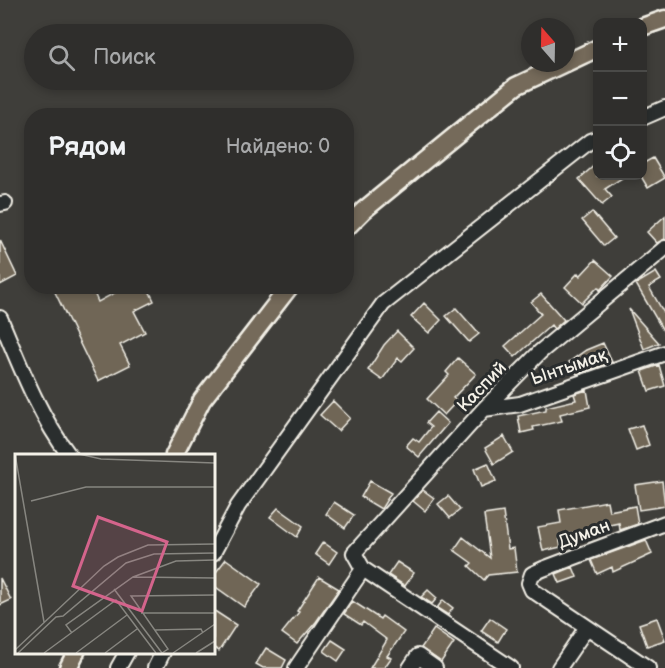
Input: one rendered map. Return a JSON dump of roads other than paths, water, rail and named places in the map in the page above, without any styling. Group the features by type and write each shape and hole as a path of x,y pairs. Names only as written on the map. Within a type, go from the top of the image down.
{"main road":[{"path":"647,25 665,19"},
{"path":"575,59 593,50"},
{"path":"354,220 516,86 546,72"},
{"path":"175,454 202,400 284,294"},
{"path":"68,668 75,653"}],"street":[{"path":"647,116 665,108"},
{"path":"214,551 238,506 383,304 593,140"},
{"name":"Каспий","path":"363,569 354,553 484,409 540,352 665,248"},
{"path":"0,318 27,384 44,417 68,454"},
{"name":"Ынтымақ","path":"484,409 520,404 665,352"},
{"name":"Думан","path":"587,627 532,590 529,583 532,574 665,523"},
{"path":"296,668 363,569 511,668"},
{"path":"559,668 587,627 648,668"},
{"path":"118,668 126,653"},
{"path":"155,668 163,653"},
{"path":"414,662 435,668"}]}
